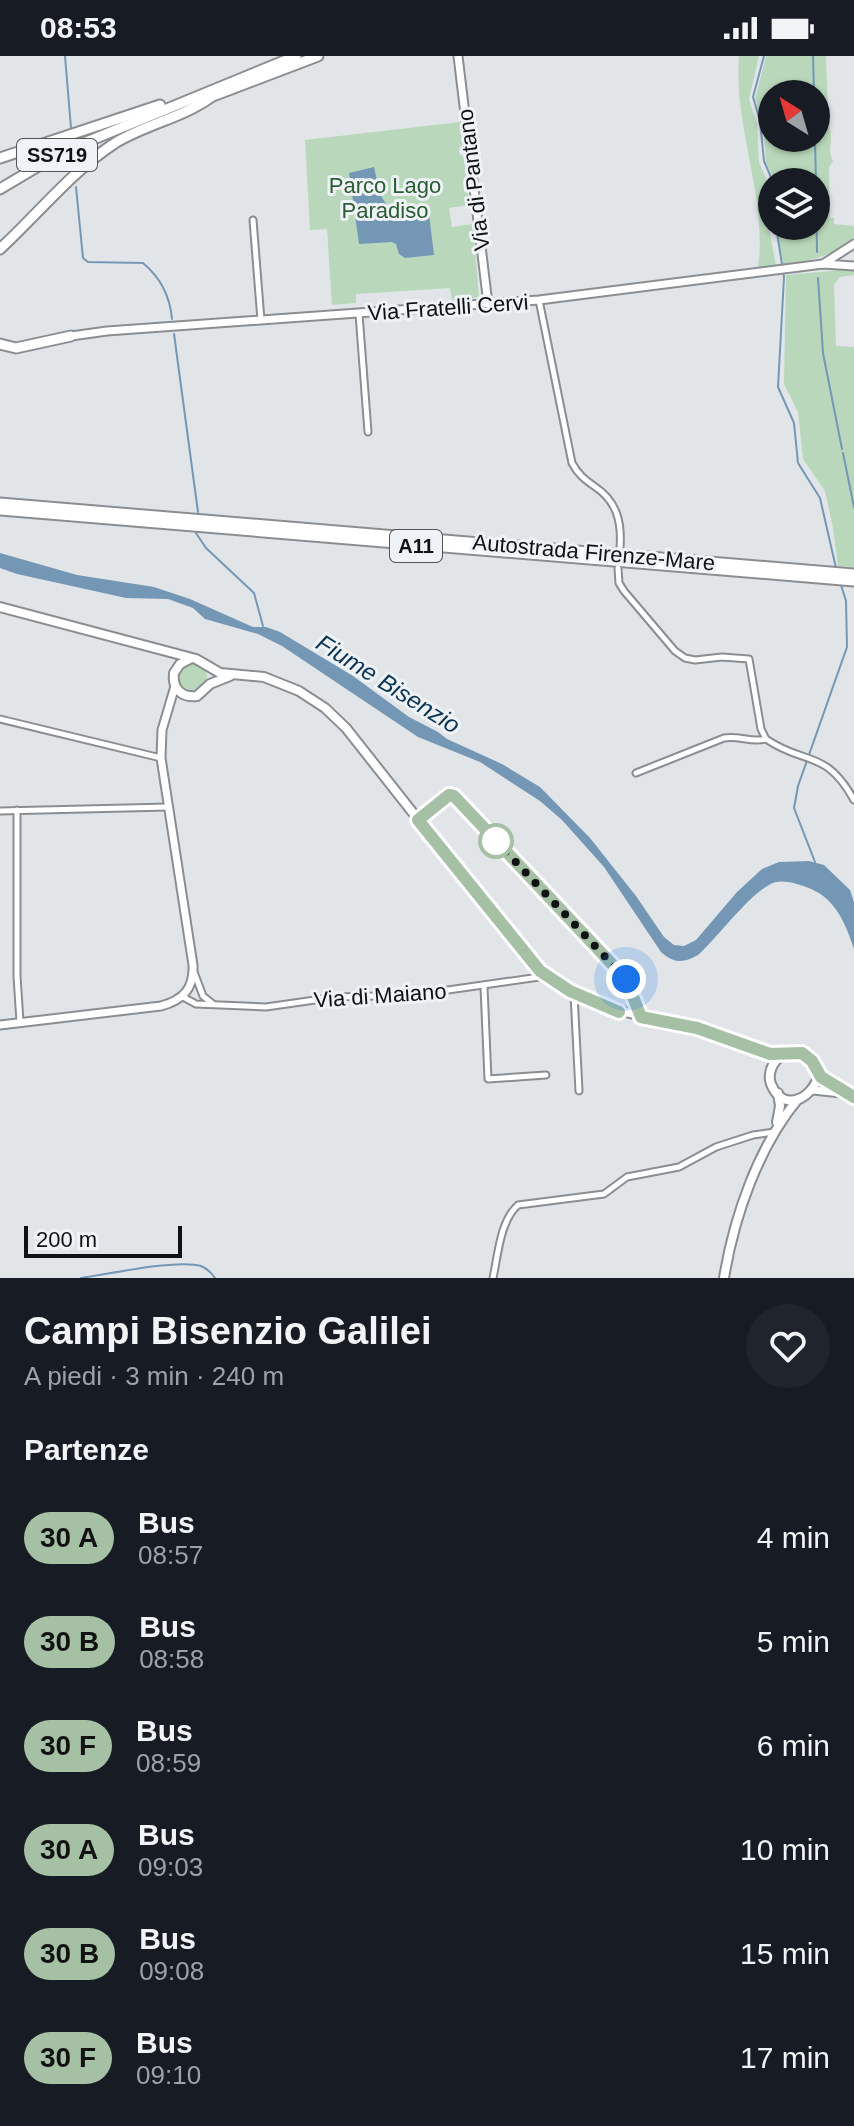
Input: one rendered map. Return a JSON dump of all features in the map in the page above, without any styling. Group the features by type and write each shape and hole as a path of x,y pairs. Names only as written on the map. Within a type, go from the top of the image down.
{"highway":[{"name":"SS719","path":"208,95 296,56"},
{"name":"SS719","path":"0,189 62,152 318,56"},
{"path":"0,158 132,116 188,94 208,95"},
{"path":"0,249 106,150 143,128 198,107 208,95"},
{"path":"0,344 16,348 71,336"},
{"name":"Autostrada Firenze-Mare","path":"0,503 830,576 854,581"},
{"name":"Autostrada Firenze-Mare","path":"0,510 830,576 854,574"}],"main road":[{"path":"0,607 200,660 208,668 223,674 269,678 299,691 330,713 518,946 546,976 574,993 619,1012 697,1028 781,1056"},
{"path":"162,650 171,659 175,670 175,686 188,696 202,693 222,678 247,674"},
{"path":"175,670 190,658"},
{"path":"208,668 210,684"},
{"path":"739,1044 762,1059 771,1070"},
{"path":"724,1278 744,1202 774,1131 780,1106 778,1093 771,1083 771,1070 781,1056 791,1052 804,1054 814,1063 817,1073 813,1090 798,1099 774,1131"},
{"path":"778,1093 798,1099"}],"street":[{"name":"Via di Pantano","path":"458,56 488,304"},
{"path":"253,220 261,321"},
{"name":"Via Fratelli Cervi","path":"823,264 854,244"},
{"name":"Via Fratelli Cervi","path":"71,336 539,300 823,264 854,266"},
{"path":"539,300 572,463 578,474 604,493 617,511 620,548"},
{"path":"359,314 368,432"},
{"path":"618,568 619,583 624,591 675,651 685,658 749,659 761,729 766,739"},
{"path":"0,1025 161,1006 183,997 190,988 193,970 161,758 161,737 175,686"},
{"path":"168,710 188,696"},
{"path":"0,719 161,758"},
{"path":"636,773 724,738 766,739 817,760 841,779 854,800"},
{"path":"418,820 449,795 454,796 626,979 641,1017"},
{"path":"0,811 168,807"},
{"path":"17,810 20,1022"},
{"path":"193,970 203,996"},
{"path":"183,997 181,993 193,970"},
{"name":"Via di Maiano","path":"183,997 194,1004 229,1008 266,1007 336,997 484,987 546,976"},
{"path":"484,987 488,1079 546,1075"},
{"path":"190,988 214,1005"},
{"path":"574,993 579,1091"},
{"path":"817,1073 850,1096"},
{"path":"813,1090 850,1096"},
{"path":"493,1278 509,1216 518,1205 604,1194 627,1177 679,1167 716,1147 774,1131"}],"green space":[{"path":"739,56 759,56 749,99 757,124 762,168 758,168 758,215 741,109"},
{"path":"766,56 826,56 827,80 760,80"},
{"name":"Parco Lago Paradiso","path":"460,122 463,149 459,150 460,155 464,156 469,205 449,208 452,227 472,224 473,231 469,231 469,236 474,238 479,297 452,301 450,288 356,294 356,303 332,305 327,229 310,230 305,140"},
{"path":"830,151 833,161 829,168 769,168 765,152"},
{"path":"830,218 834,218 834,224 854,226 854,237 829,254 783,264 779,240 830,240"},
{"path":"771,240 776,266 758,268 760,242"},
{"path":"854,269 854,275 840,277 834,285 836,346 854,347 854,567 838,566 825,491 803,459 798,412 784,384 786,275"},
{"path":"192,662 202,667 207,677 202,687 192,692 182,687 177,677 182,667"}],"water":[{"path":"374,167 380,194 394,217 429,214 434,255 405,258 392,242 359,244 349,173"},
{"path":"0,553 77,575 154,587 253,627 280,632 353,676 409,717 540,787 590,838 664,937 674,945 684,946 696,940 737,892 762,869 779,862 809,861 824,865 850,890 854,902 854,949 843,920 824,897 803,886 776,882 746,904 698,955 684,961 670,959 661,952 604,867 562,820 540,801 480,762 418,737 282,646 258,634 205,619 193,608 168,599 126,598 17,574 0,568"}],"waterway":[{"path":"65,56 71,128"},
{"path":"764,56 753,97 767,168"},
{"path":"813,56 814,80"},
{"path":"815,152 816,168"},
{"path":"73,153 74,172"},
{"path":"76,187 83,258 88,262 143,263 164,288 172,319"},
{"path":"778,240 784,277 778,387 794,423 798,463 820,498 836,568"},
{"path":"817,240 817,252"},
{"path":"818,278 823,353 842,449"},
{"path":"174,334 198,512"},
{"path":"843,453 854,507"},
{"path":"196,533 206,548 254,593 263,626"},
{"path":"815,862 794,808 798,786 847,647 846,601 840,582"},
{"path":"81,1278 190,1264 203,1267 215,1278"}],"bus line":[{"path":"619,1012 570,991 540,971 418,820 449,795 454,796 626,979 641,1017 697,1028 770,1054 802,1053 812,1061 821,1077 854,1097"}],"route":[{"path":"496,841 626,979"}],"water label":[{"name":"Fiume Bisenzio","path":"388,684"}]}
